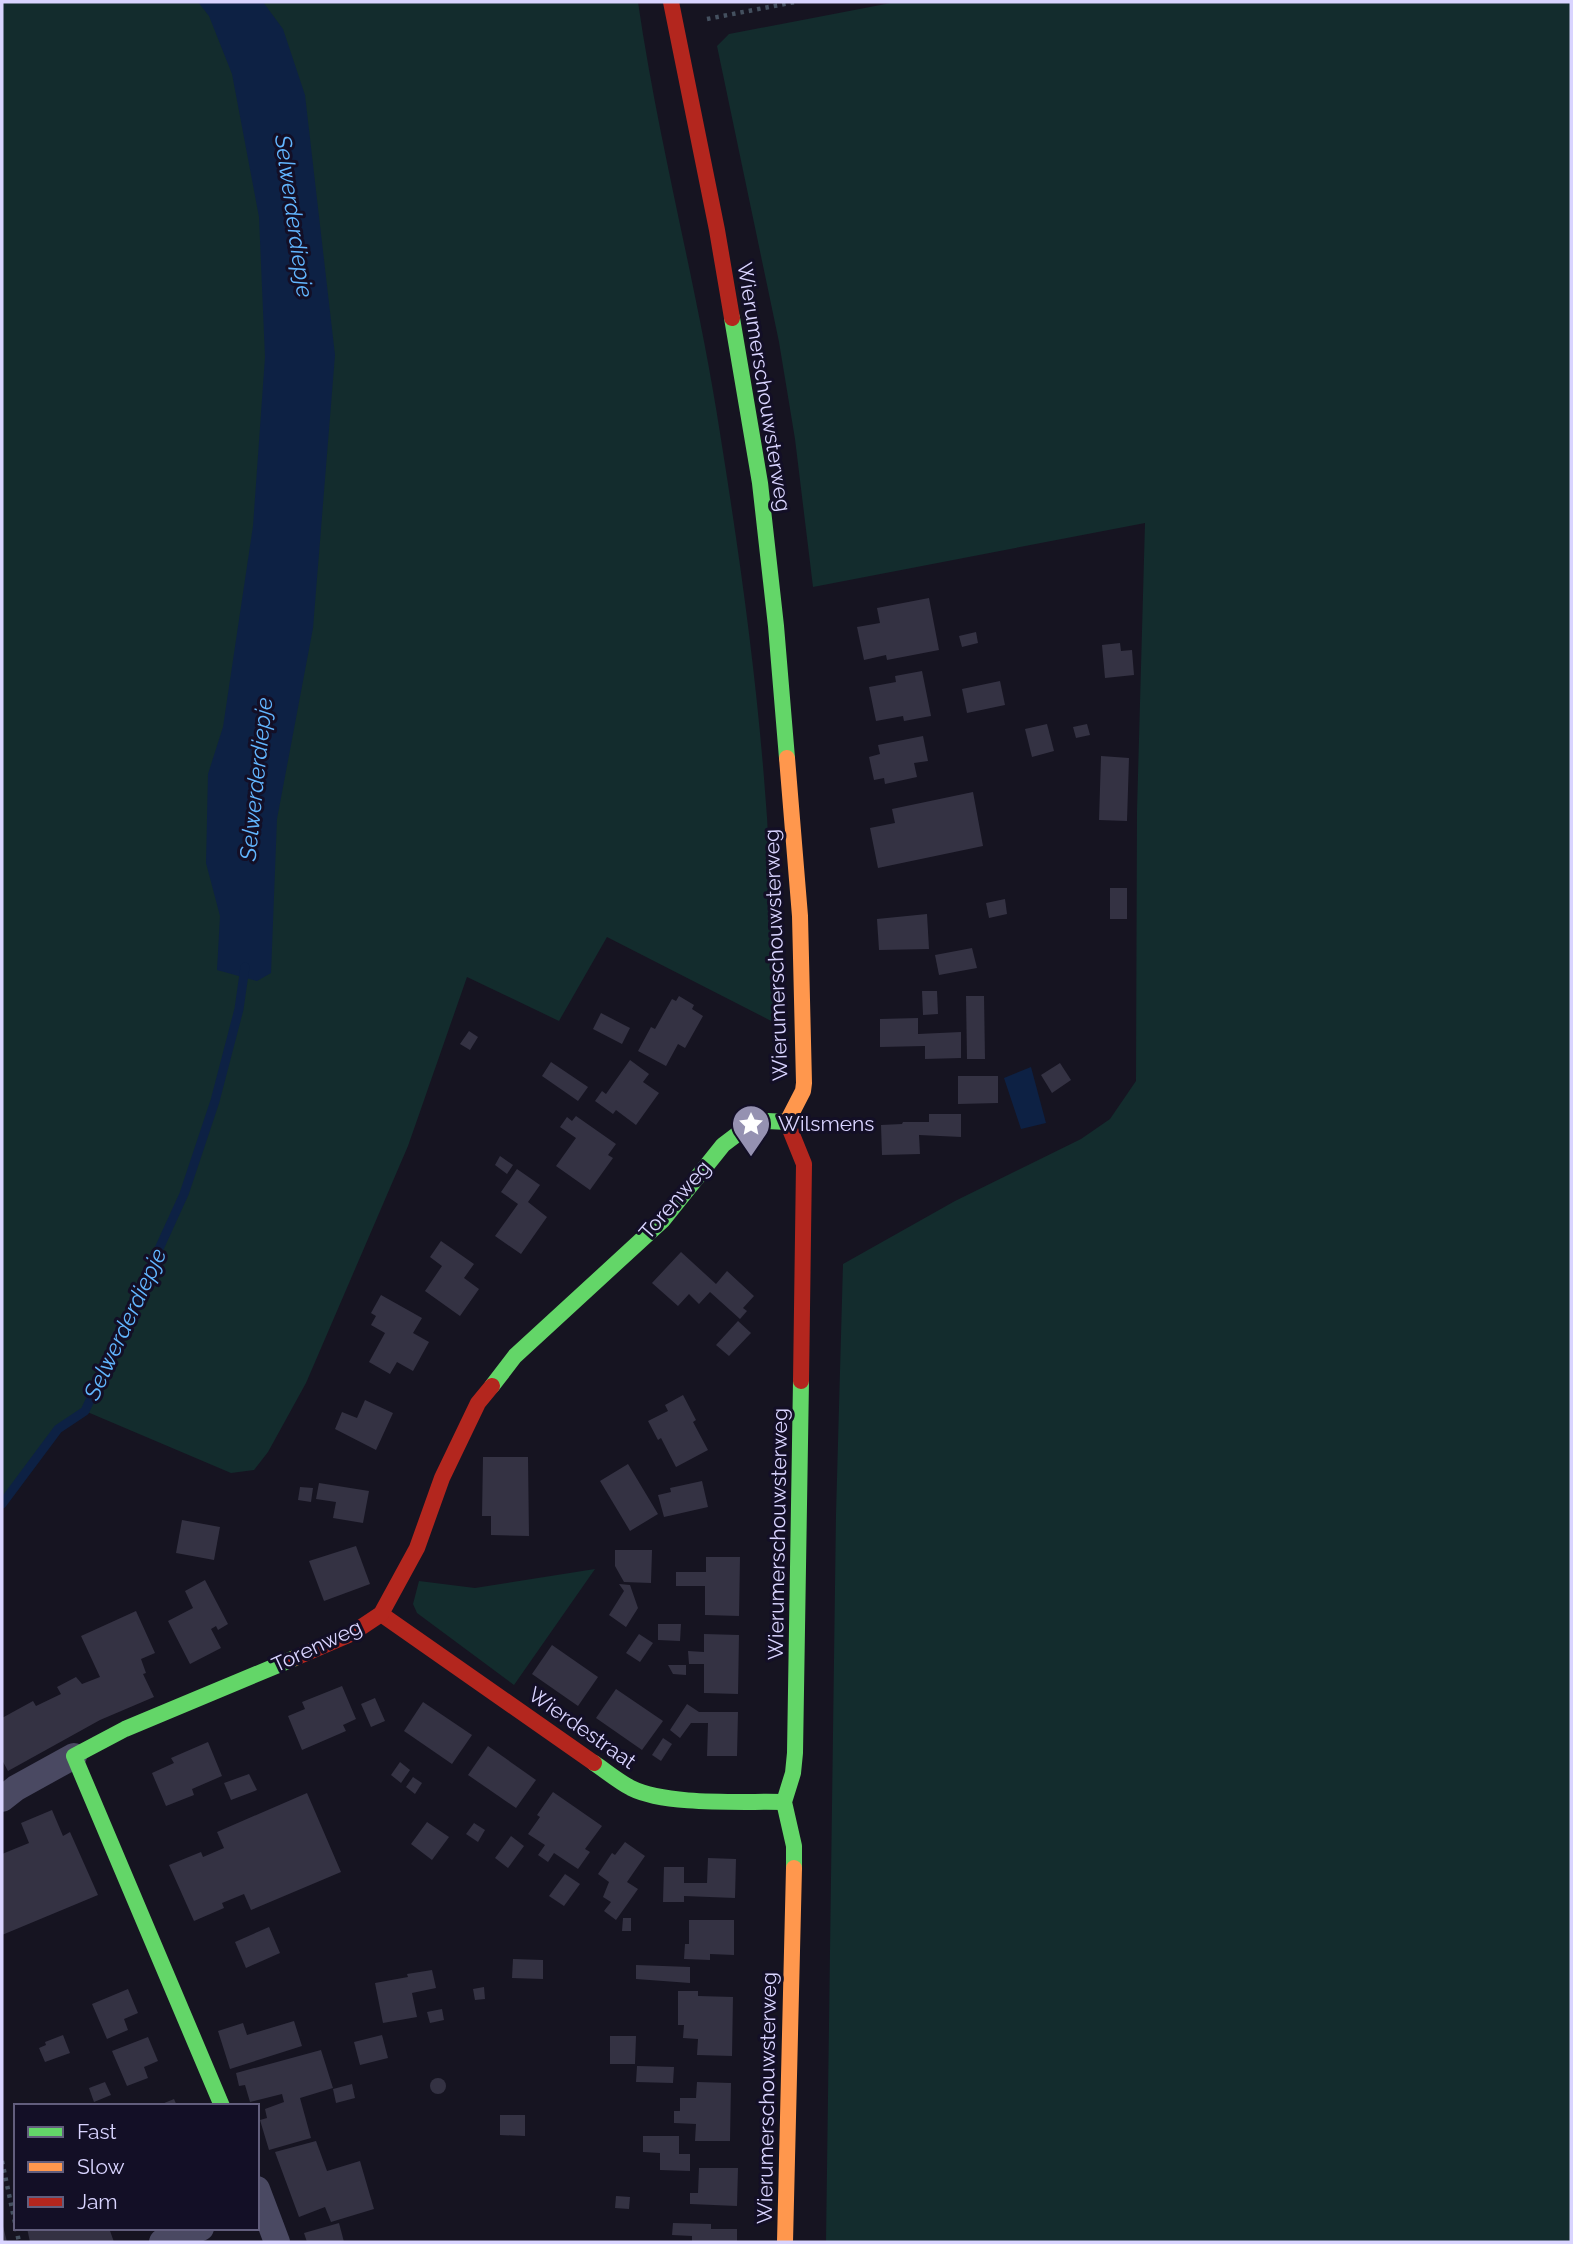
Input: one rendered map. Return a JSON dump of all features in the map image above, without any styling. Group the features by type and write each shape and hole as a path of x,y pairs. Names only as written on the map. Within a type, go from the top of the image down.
{"street":[{"name":"Wierumerschouwsterweg","path":"671,2 717,230 760,483 776,626 800,916 804,1083 803,1091 787,1122 802,1156 804,1182 795,1753 793,1773 784,1802 794,1846 785,2242"},
{"name":"Torenweg","path":"74,1756 125,1728 351,1634 381,1614 417,1548 442,1478 478,1403 515,1356 663,1220 723,1145 748,1126 767,1121 787,1122"},
{"name":"Wierdestraat","path":"381,1614 631,1788 670,1798 784,1802"},
{"path":"2,1799 16,1788 74,1756 221,2104"},
{"path":"260,2201 277,2242"},
{"path":"162,2242 195,2230"}],"path":[{"path":"674,25 795,2"},
{"path":"2,2161 14,2218"}],"green space":[{"path":"2,2 638,2 711,379 746,612 767,820 775,1023 607,937 559,1021 467,977 408,1146 306,1383 268,1452 254,1470 231,1473 85,1411 58,1429 2,1507"},
{"path":"896,2 1571,2 1571,2242 826,2242 836,1514 843,1264 955,1201 1081,1139 1110,1119 1136,1081 1137,811 1145,523 813,587 795,439 779,342 717,46 729,34"},
{"path":"595,1569 514,1685 417,1613 413,1604 419,1581 475,1588"}],"water":[{"path":"198,2 263,2 283,29 305,95 335,355 313,628 277,819 271,973 257,981 217,970 220,916 206,863 208,774 223,727 253,526 265,357 259,217 232,74 209,16"},
{"path":"1031,1067 1046,1123 1021,1129 1004,1078"}],"building":[{"path":"929,598 939,650 887,660 886,655 864,660 857,627 880,623 877,608"},
{"path":"976,632 978,643 962,647 959,636"},
{"path":"1120,643 1121,651 1132,650 1134,675 1105,678 1102,645"},
{"path":"922,671 931,716 904,721 903,716 876,721 869,687 896,682 895,676"},
{"path":"1000,681 1005,705 967,713 962,689"},
{"path":"1047,724 1054,751 1032,757 1025,729"},
{"path":"1087,724 1090,735 1076,738 1073,727"},
{"path":"923,736 928,761 914,763 917,777 885,784 884,778 874,780 869,757 880,754 878,745"},
{"path":"1101,756 1129,758 1127,821 1099,820"},
{"path":"973,792 983,846 878,868 870,828 895,823 892,809"},
{"path":"1110,888 1127,888 1127,919 1110,919"},
{"path":"1005,899 1007,914 989,918 986,903"},
{"path":"927,914 929,949 879,950 877,919"},
{"path":"972,948 977,968 939,975 935,955"},
{"path":"922,991 937,991 938,1014 923,1015"},
{"path":"679,996 694,1005 692,1009 703,1016 685,1048 678,1044 666,1066 638,1051 651,1027 655,1029 672,999 676,1001"},
{"path":"966,996 984,996 985,1059 967,1059"},
{"path":"601,1013 630,1028 622,1044 593,1029"},
{"path":"918,1018 918,1034 961,1032 961,1058 925,1059 925,1046 880,1047 880,1019"},
{"path":"469,1031 478,1037 470,1050 460,1044"},
{"path":"630,1060 649,1074 643,1082 659,1093 636,1125 616,1110 613,1114 595,1101 602,1091 606,1094"},
{"path":"551,1062 588,1087 578,1101 542,1076"},
{"path":"1060,1063 1071,1080 1052,1093 1041,1075"},
{"path":"958,1076 998,1076 998,1103 958,1104"},
{"path":"929,1114 961,1114 961,1137 919,1135 920,1154 882,1155 881,1125 929,1122"},
{"path":"576,1116 616,1144 608,1155 613,1158 590,1190 556,1166 576,1138 560,1127 567,1117 572,1121"},
{"path":"500,1156 513,1165 507,1174 495,1165"},
{"path":"517,1169 540,1185 528,1202 547,1217 521,1254 495,1236 518,1204 501,1192"},
{"path":"441,1241 474,1264 464,1278 479,1289 460,1316 425,1291 442,1266 430,1257"},
{"path":"681,1252 716,1284 727,1271 754,1296 743,1308 747,1311 740,1319 710,1292 699,1304 689,1294 678,1306 652,1283"},
{"path":"381,1295 422,1318 413,1333 429,1342 413,1371 397,1362 390,1374 369,1362 385,1333 371,1325 376,1316 371,1313"},
{"path":"738,1321 751,1333 729,1356 716,1345"},
{"path":"683,1395 708,1450 676,1467 661,1438 658,1440 648,1421 668,1411 665,1405"},
{"path":"365,1400 393,1413 376,1450 335,1429 342,1412 357,1418"},
{"path":"483,1457 528,1457 529,1536 491,1535 491,1516 482,1516"},
{"path":"628,1464 658,1514 630,1531 600,1481"},
{"path":"702,1481 708,1507 664,1517 658,1495 671,1492 670,1488"},
{"path":"319,1483 369,1491 363,1523 333,1518 336,1502 316,1499"},
{"path":"300,1487 313,1488 311,1502 298,1500"},
{"path":"182,1520 220,1527 214,1560 176,1553"},
{"path":"356,1546 370,1584 324,1601 309,1561"},
{"path":"615,1550 652,1550 651,1583 624,1582 615,1566"},
{"path":"706,1557 740,1557 739,1616 705,1615 705,1586 676,1586 676,1572 706,1572"},
{"path":"205,1580 228,1624 218,1630 216,1626 211,1629 221,1648 190,1664 168,1621 193,1608 185,1591"},
{"path":"619,1584 630,1585 638,1608 626,1627 609,1615 624,1591"},
{"path":"136,1611 155,1653 141,1659 146,1673 143,1674 154,1697 100,1720 8,1771 2,1760 2,1718 33,1701 36,1706 61,1694 57,1687 76,1677 82,1684 100,1677 81,1636"},
{"path":"658,1624 681,1624 680,1641 658,1640"},
{"path":"639,1634 653,1643 640,1662 626,1653"},
{"path":"704,1634 739,1635 738,1694 704,1693 704,1664 689,1664 688,1651 704,1652"},
{"path":"552,1645 598,1677 578,1706 532,1674"},
{"path":"668,1665 686,1665 686,1675 673,1674"},
{"path":"342,1686 356,1719 343,1725 346,1731 302,1750 288,1716 305,1709 302,1702"},
{"path":"616,1689 663,1721 642,1750 596,1718"},
{"path":"375,1698 385,1721 371,1727 361,1704"},
{"path":"423,1702 472,1735 452,1764 404,1731"},
{"path":"687,1704 699,1712 738,1712 737,1756 707,1756 708,1723 691,1723 680,1738 670,1730"},
{"path":"663,1738 672,1744 661,1761 652,1755"},
{"path":"208,1742 222,1776 192,1789 194,1795 166,1806 152,1773 174,1763 171,1758"},
{"path":"488,1746 536,1780 516,1808 468,1775"},
{"path":"400,1762 410,1770 401,1783 391,1775"},
{"path":"249,1774 257,1790 231,1800 224,1783"},
{"path":"413,1777 422,1783 415,1794 406,1787"},
{"path":"553,1792 602,1826 585,1849 590,1852 578,1869 554,1853 548,1862 538,1855 545,1845 528,1834"},
{"path":"307,1793 341,1872 251,1910 244,1894 222,1903 224,1908 194,1921 169,1865 201,1852 203,1857 224,1848 217,1832"},
{"path":"52,1810 63,1836 70,1832 98,1895 2,1935 2,1854 29,1843 21,1823"},
{"path":"427,1822 449,1837 432,1860 411,1844"},
{"path":"474,1823 485,1830 478,1842 466,1834"},
{"path":"511,1836 524,1846 508,1868 495,1858"},
{"path":"625,1842 645,1856 627,1882 638,1889 616,1920 604,1911 611,1902 603,1897 609,1882 598,1874 612,1853 615,1855"},
{"path":"708,1858 736,1859 735,1898 684,1896 684,1902 663,1902 664,1867 684,1867 684,1883 707,1883"},
{"path":"565,1874 580,1884 564,1906 549,1896"},
{"path":"623,1918 631,1918 631,1931 622,1931"},
{"path":"689,1920 734,1920 734,1955 710,1954 710,1960 684,1959 685,1944 689,1944"},
{"path":"269,1927 280,1953 246,1968 235,1942"},
{"path":"513,1959 543,1960 543,1979 512,1978"},
{"path":"636,1965 690,1967 690,1983 636,1979"},
{"path":"432,1970 436,1988 412,1993 417,2017 383,2023 375,1983"},
{"path":"484,1987 485,1999 475,2000 473,1989"},
{"path":"128,1989 138,2013 124,2019 128,2030 107,2039 92,2004"},
{"path":"678,1991 698,1991 698,1996 733,1997 732,2056 697,2055 698,2039 683,2038 684,2025 678,2025"},
{"path":"442,2009 444,2020 430,2023 427,2012"},
{"path":"294,2021 302,2046 230,2069 218,2031 243,2023 247,2035"},
{"path":"63,2035 70,2053 45,2062 39,2048 46,2045 45,2042"},
{"path":"382,2035 388,2058 360,2065 354,2042"},
{"path":"610,2036 636,2036 635,2064 610,2064"},
{"path":"148,2037 158,2061 144,2067 148,2078 127,2086 112,2051"},
{"path":"321,2050 333,2088 300,2098 311,2138 269,2150 260,2120 267,2118 265,2109 284,2102 282,2094 250,2102 245,2085 239,2086 236,2073"},
{"path":"637,2066 674,2067 673,2083 636,2082"},
{"path":"438,2078 446,2086 438,2094 430,2086"},
{"path":"105,2082 111,2095 94,2102 89,2088"},
{"path":"697,2082 731,2083 730,2141 695,2141 696,2124 674,2123 674,2111 680,2111 680,2098 696,2098"},
{"path":"352,2084 355,2098 336,2103 333,2089"},
{"path":"174,2099 176,2104 162,2104"},
{"path":"500,2115 525,2115 525,2136 500,2135"},
{"path":"643,2136 679,2136 679,2154 690,2154 690,2171 660,2170 660,2153 643,2152"},
{"path":"316,2141 327,2171 360,2161 374,2209 331,2222 325,2207 299,2217 275,2152"},
{"path":"699,2168 738,2168 737,2206 690,2204 690,2193 698,2193"},
{"path":"616,2196 630,2197 629,2209 615,2208"},
{"path":"339,2223 344,2242 307,2242 304,2233"},
{"path":"673,2223 711,2224 711,2229 737,2229 737,2242 692,2242 692,2236 672,2235"},
{"path":"3,2226 7,2242 2,2242"},
{"path":"27,2230 110,2230 114,2242 30,2242"}],"waterway":[{"name":"Selwerderdiepje","path":"2,1504 58,1429 85,1411 184,1194 215,1101 239,1009 245,967"}],"traffic: fast":[{"path":"732,318 760,483 787,758"},
{"path":"492,1386 515,1356 663,1220 723,1145 748,1126 767,1121 787,1122"},
{"path":"794,1868 794,1846 784,1802 793,1773 795,1753 801,1381"},
{"path":"221,2104 74,1756 125,1729 295,1658"},
{"path":"594,1763 631,1788 664,1798 784,1802"}],"traffic: slow":[{"path":"787,758 800,916 804,1083 803,1091 787,1122"},
{"path":"785,2242 794,1868"}],"traffic: jam":[{"path":"671,2 732,318"},
{"path":"787,1122 804,1164 801,1381"},
{"path":"295,1658 351,1634 381,1614 417,1548 442,1478 478,1403 492,1386"},
{"path":"381,1614 594,1763"}],"place":[{"name":"Wilsmens","path":"751,1158"}]}
